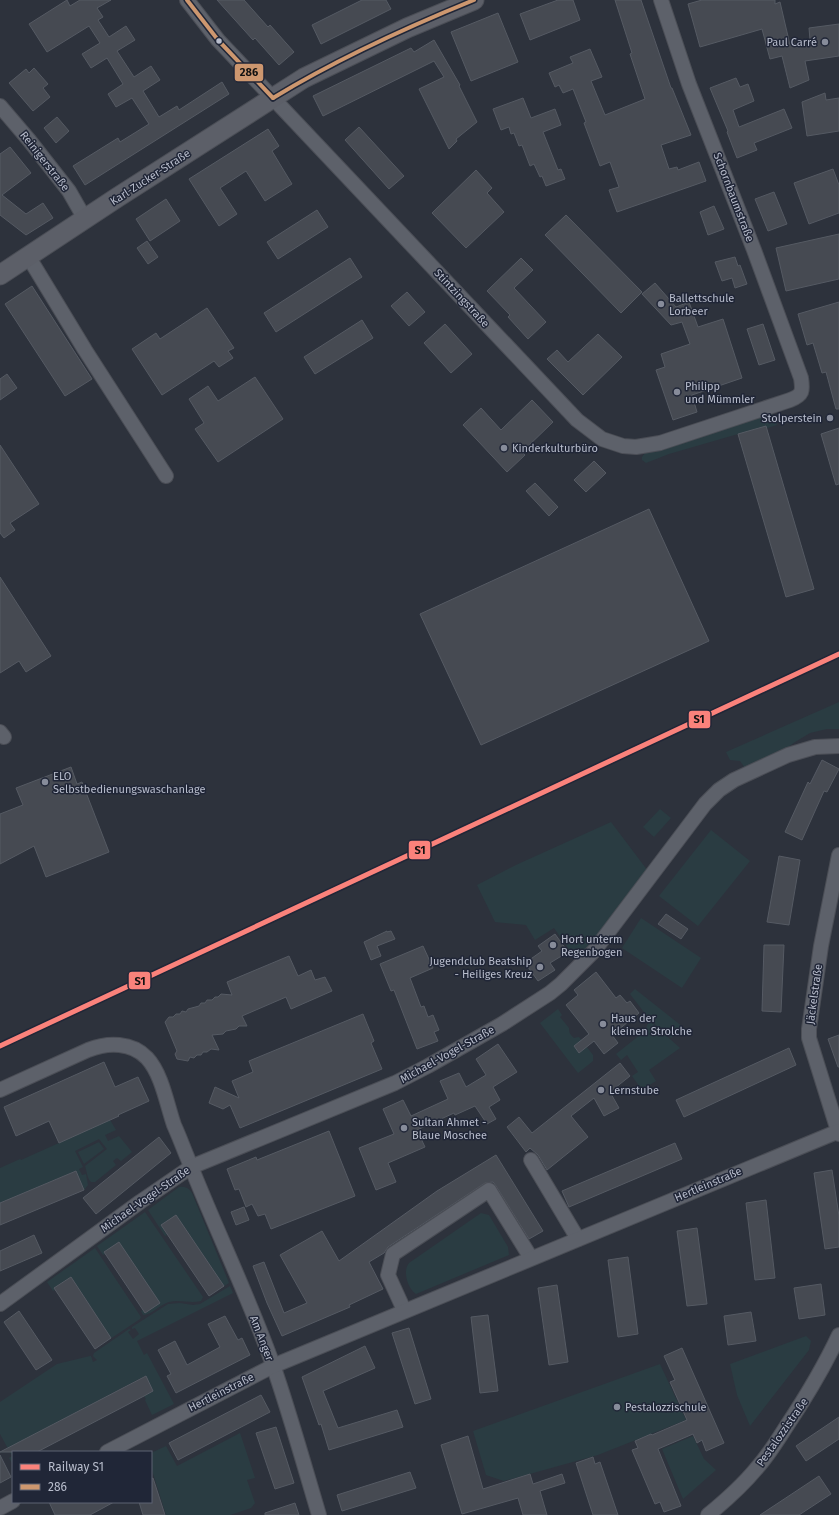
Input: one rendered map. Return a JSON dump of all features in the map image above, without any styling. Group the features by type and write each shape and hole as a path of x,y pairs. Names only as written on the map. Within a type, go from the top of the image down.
{"street":[{"name":"Stintzingstraße","path":"186,0 218,40 577,420 602,439 623,446 636,447 651,445 777,405 800,395"},
{"name":"Karl-Zucker-Straße","path":"0,275 304,78 407,28 474,0"},
{"name":"Schornbaumstraße","path":"661,0 689,84 762,270 798,370 802,387 800,395"},
{"name":"Reinigerstraße","path":"0,106 29,140 69,192 85,219"},
{"path":"28,256 85,350 166,476"},
{"name":"Michael-Vogel-Straße","path":"0,1304 140,1202 191,1167 395,1083 428,1066 522,1012 561,984 594,950 701,810 719,790 745,774 788,755 815,747 839,746"},
{"name":"Jäckelstraße","path":"839,855 821,946 809,1029 811,1044 839,1132"},
{"name":"Am Anger","path":"0,1090 95,1047 108,1044 134,1049 148,1059 154,1069 191,1167 227,1251 273,1366 319,1515"},
{"name":"Hertleinstraße","path":"109,1451 273,1366 404,1310 839,1132"},
{"path":"531,1160 578,1239"},
{"path":"404,1310 388,1275 393,1254 489,1190 531,1258"},
{"name":"Pestalozzistraße","path":"708,1515 729,1498 757,1468 810,1392 839,1335"},
{"path":"0,1508 12,1502"}],"shaded area":[{"path":"772,412 777,425 767,428 766,426 669,454 646,463 642,460 645,453"},
{"path":"839,702 839,729 827,729 810,733 780,753 745,768 740,761 730,760 726,752"},
{"path":"660,809 671,818 654,837 643,827"},
{"path":"611,822 648,871 577,961 554,928 535,940 526,925 495,922 477,885 518,864"},
{"path":"711,830 750,861 698,926 659,896"},
{"path":"641,918 701,958 682,988 622,948"},
{"path":"635,989 683,1027 671,1038 650,1020 630,994"},
{"path":"558,1009 562,1015 560,1017 569,1028 574,1038 579,1037 593,1055 593,1061 578,1073 540,1023"},
{"path":"648,1023 652,1023 680,1048 649,1070 656,1081 642,1090 632,1076 638,1072 627,1055 621,1060 616,1054 645,1031"},
{"path":"110,1120 116,1130 105,1135 108,1141 119,1136 132,1152 121,1161 117,1158 113,1161 116,1165 95,1182 91,1182 85,1166 107,1149 99,1139 75,1151 83,1167 79,1169 82,1175 86,1174 88,1185 84,1190 76,1171 0,1203 0,1168"},
{"path":"99,1142 104,1149 84,1164 78,1152"},
{"path":"179,1187 187,1188 192,1193 229,1283 224,1286 176,1215 161,1225 167,1235 165,1236 148,1210"},
{"path":"145,1212 203,1297 201,1301 169,1302 146,1315 143,1315 141,1311 143,1310 119,1242 103,1255 97,1246"},
{"path":"481,1213 489,1215 508,1247 509,1255 416,1294 413,1292 408,1284 406,1275 407,1266 409,1263"},
{"path":"95,1248 141,1317 111,1338 71,1277 54,1288 55,1290 53,1291 47,1282"},
{"path":"230,1286 233,1293 137,1341 144,1355 147,1353 174,1404 152,1415 144,1396 153,1391 145,1376 12,1446 12,1456 0,1434 0,1402 57,1364 90,1356 93,1362 97,1360 93,1356 94,1353 129,1329 131,1330 128,1332 133,1339 139,1334 135,1328 132,1329 132,1327 168,1304 200,1304"},
{"path":"806,1336 811,1341 809,1350 750,1426 737,1395 730,1364"},
{"path":"660,1364 686,1420 598,1455 504,1481 486,1475 473,1431"},
{"path":"240,1433 255,1478 247,1480 255,1503 251,1508 230,1515 166,1515 152,1470 152,1453 166,1446 177,1466"},
{"path":"693,1436 704,1459 716,1470 683,1499 662,1449"},
{"path":"12,1456 12,1463 9,1458"}],"building":[{"path":"67,0 70,6 80,0 111,0 97,8 103,17 98,20 109,37 126,26 135,40 117,51 134,77 151,66 160,80 143,91 159,117 177,106 179,110 222,82 229,94 85,185 73,166 118,138 120,142 149,124 132,98 116,107 108,94 123,84 107,58 91,68 82,54 100,43 89,26 47,52 29,24"},
{"path":"217,0 244,0 268,27 270,25 294,52 279,65 255,38 253,40"},
{"path":"362,0 386,0 391,9 321,44 312,25"},
{"path":"558,0 573,0 580,20 530,40 520,14"},
{"path":"615,0 641,0 671,88 691,135 661,145 669,169 677,167 678,170 699,162 706,181 617,212 609,190 619,187 610,162 600,166 584,123 586,122 573,89 563,93 559,85 555,87 549,73 573,63 570,57 590,49 602,77 591,81 605,115 645,99 630,54 632,53"},
{"path":"702,0 775,0 775,4 780,2 790,45 810,40 809,28 839,24 839,56 805,61 809,80 790,88 782,56 770,59 762,29 700,47 688,4"},
{"path":"498,13 518,62 471,81 451,32"},
{"path":"434,40 460,85 459,86 477,122 456,139 457,141 449,149 419,89 444,77 434,61 323,116 313,96 411,48 414,52"},
{"path":"34,68 48,84 43,88 50,97 33,111 9,83 26,69 29,73"},
{"path":"736,78 740,87 748,84 754,101 733,110 739,127 784,109 792,128 754,143 757,150 737,158 727,132 728,131 710,88"},
{"path":"825,93 826,100 839,98 839,131 807,136 802,102"},
{"path":"523,98 531,118 555,109 561,125 543,132 558,170 561,169 565,179 546,186 542,176 540,177 534,164 530,166 522,145 519,146 514,133 511,134 509,127 501,130 493,109"},
{"path":"57,117 69,131 56,143 44,128"},
{"path":"359,127 404,176 389,189 345,140"},
{"path":"268,129 279,146 272,151 292,184 265,201 246,171 220,188 237,214 219,226 189,179"},
{"path":"10,147 31,173 2,195 26,214 43,203 53,218 26,235 0,215 0,154"},
{"path":"833,169 839,185 839,213 809,224 794,183"},
{"path":"476,170 492,188 487,193 504,212 466,248 432,213"},
{"path":"774,192 787,224 768,231 755,199"},
{"path":"166,199 180,221 150,241 136,219"},
{"path":"714,206 724,229 708,235 700,212"},
{"path":"317,210 328,227 278,259 267,242"},
{"path":"566,215 642,292 621,313 545,235"},
{"path":"839,234 839,279 786,291 776,248"},
{"path":"147,241 158,257 148,264 137,248"},
{"path":"735,257 738,266 740,265 747,284 735,288 732,278 722,281 715,262"},
{"path":"350,258 362,277 276,332 264,313"},
{"path":"521,258 533,270 514,288 546,322 528,339 508,317 510,315 487,291"},
{"path":"655,283 676,307 689,302 698,327 723,319 742,378 692,395 697,412 673,420 656,370 665,367 661,354 690,344 682,322 671,325 642,294"},
{"path":"32,286 92,379 65,396 5,304"},
{"path":"407,292 425,312 409,326 391,306"},
{"path":"839,302 839,409 836,409 826,372 822,373 813,343 807,345 798,314"},
{"path":"207,308 234,348 228,351 233,358 219,367 214,361 162,395 132,349 156,333 160,339"},
{"path":"362,320 373,338 315,374 304,357"},
{"path":"445,324 472,354 451,373 424,343"},
{"path":"763,324 775,360 759,365 747,329"},
{"path":"598,334 622,357 583,395 547,359 557,350 568,362"},
{"path":"7,374 17,388 0,400 0,379"},
{"path":"255,377 283,419 218,462 195,429 204,423 189,399 208,386 218,401"},
{"path":"532,400 553,422 522,452 525,455 507,472 463,425 481,408 501,430"},
{"path":"766,426 814,589 786,597 738,434"},
{"path":"839,428 839,484 836,485 821,434"},
{"path":"0,445 39,504 10,523 15,530 4,538 0,533"},
{"path":"594,461 606,473 586,492 574,480"},
{"path":"535,483 558,507 549,516 526,491"},
{"path":"649,509 709,641 481,745 420,614"},
{"path":"0,577 51,656 26,672 19,661 0,673"},
{"path":"822,760 839,769 827,792 824,791 802,840 785,832 808,782 810,784"},
{"path":"71,767 77,784 82,782 109,852 46,877 34,846 0,864 0,814 23,805 16,788"},
{"path":"779,856 800,860 789,925 767,922"},
{"path":"666,914 688,929 681,939 658,924"},
{"path":"387,931 391,931 395,939 377,946 381,956 371,960 364,942"},
{"path":"555,934 568,952 550,963 555,970 538,981 525,963 542,951 538,946"},
{"path":"764,945 784,945 781,1012 762,1011"},
{"path":"423,946 433,968 410,978 421,1007 424,1006 428,1017 433,1015 439,1030 434,1032 438,1041 417,1049 394,990 391,991 380,964"},
{"path":"289,956 298,976 311,970 315,980 325,977 332,991 291,1009 286,997 242,1016 247,1026 239,1026 236,1029 226,1031 223,1034 212,1035 219,1050 211,1049 207,1052 203,1052 201,1055 197,1055 194,1058 190,1057 188,1061 177,1059 175,1054 177,1051 165,1022 169,1017 180,1014 182,1011 186,1012 188,1009 199,1006 201,1003 205,1003 207,1000 212,1000 221,994 232,995 227,982"},
{"name":"Haus der kleinen Strolche","path":"596,972 616,998 620,995 627,1003 630,1001 639,1013 612,1035 618,1043 604,1054 594,1041 579,1053 574,1046 589,1034 566,1005 578,995 574,990"},
{"path":"363,1014 374,1041 371,1043 382,1069 240,1128 230,1105 223,1109 209,1103 215,1087 239,1098 232,1081 253,1072 249,1061"},
{"path":"839,1035 839,1067 838,1067 828,1039"},
{"path":"498,1044 517,1072 493,1087 500,1100 489,1107 496,1119 487,1124 475,1106 455,1115 454,1113 417,1130 425,1147 388,1163 396,1182 376,1190 359,1148 394,1134 383,1109 403,1100 411,1116 448,1099 440,1081 459,1073 466,1087 486,1075 476,1059"},
{"path":"789,1048 796,1065 684,1117 676,1100"},
{"path":"104,1062 115,1087 138,1077 149,1101 59,1143 49,1121 16,1136 4,1107"},
{"path":"620,1063 630,1076 610,1092 619,1108 604,1116 594,1098 571,1116 588,1137 547,1170 538,1155 530,1148 526,1152 507,1127 519,1117 532,1133"},
{"path":"329,1131 355,1196 271,1229 265,1214 258,1216 252,1204 246,1207 239,1189 235,1190 227,1169 256,1157 257,1160"},
{"path":"159,1137 171,1153 96,1214 83,1198"},
{"path":"675,1143 682,1159 569,1207 562,1191"},
{"path":"496,1155 543,1231 529,1239 493,1182 485,1183 388,1247 384,1253 369,1262 383,1289 349,1305 350,1307 282,1336 267,1303 253,1266 264,1262 284,1313 307,1303 280,1255 322,1231 339,1261 437,1191"},
{"path":"832,1170 839,1216 839,1247 825,1249 814,1173"},
{"path":"76,1171 84,1190 0,1225 0,1203"},
{"path":"766,1200 775,1278 755,1280 746,1203"},
{"path":"244,1207 249,1220 236,1225 231,1212"},
{"path":"176,1215 224,1286 209,1296 161,1225"},
{"path":"697,1228 707,1304 687,1306 677,1231"},
{"path":"34,1235 42,1253 0,1271 0,1251"},
{"path":"119,1242 160,1303 145,1313 104,1252"},
{"path":"628,1257 638,1334 618,1337 608,1260"},
{"path":"71,1277 111,1338 95,1349 54,1288"},
{"path":"821,1284 825,1315 799,1319 794,1288"},
{"path":"557,1285 568,1362 549,1365 538,1288"},
{"path":"19,1311 52,1360 36,1370 4,1322"},
{"path":"751,1312 756,1341 728,1345 724,1316"},
{"path":"488,1315 498,1391 480,1393 471,1317"},
{"path":"225,1316 238,1340 242,1338 250,1355 176,1393 167,1376 171,1374 158,1350 175,1341 187,1365 220,1347 208,1324"},
{"path":"409,1328 431,1399 415,1404 392,1333"},
{"path":"365,1346 375,1368 323,1391 338,1428 397,1410 403,1427 329,1450 321,1424 319,1425 302,1377"},
{"path":"682,1348 724,1443 706,1451 702,1440 697,1443 693,1434 658,1449 681,1506 664,1512 660,1502 655,1504 632,1450 638,1448 635,1441 687,1420 670,1382 675,1380 664,1356"},
{"path":"146,1376 153,1391 39,1451 0,1452"},
{"path":"261,1395 270,1412 178,1460 169,1443"},
{"path":"839,1417 839,1439 806,1461 796,1446"},
{"path":"276,1427 294,1483 275,1489 256,1433"},
{"path":"468,1436 483,1489 530,1474 533,1484 562,1474 565,1483 540,1491 547,1515 523,1515 518,1498 462,1514 441,1445"},
{"path":"0,1455 11,1477 0,1483"},
{"path":"593,1457 595,1464 600,1462 618,1515 593,1515 576,1463"},
{"path":"410,1472 416,1488 342,1511 337,1495"},
{"path":"819,1476 831,1494 799,1515 760,1515"},
{"path":"152,1478 165,1515 143,1515 139,1503 152,1503"},
{"path":"49,1503 112,1503 90,1515 55,1515"},
{"path":"295,1503 299,1515 265,1515 265,1513"}],"rail line":[{"name":"S1","path":"0,1046 839,654"}],"transit line":[{"name":"286","path":"187,0 218,40 273,98"},
{"name":"286","path":"273,98 347,57 422,22 474,0"}],"place":[{"name":"Paul Carré","path":"825,42"},
{"name":"Ballettschule Lorbeer","path":"661,304"},
{"name":"Philipp und Mümmler","path":"677,392"},
{"name":"Stolperstein","path":"830,418"},
{"name":"Kinderkulturbüro","path":"504,448"},
{"name":"ELO Selbstbedienungswaschanlage","path":"45,782"},
{"name":"Hort unterm Regenbogen","path":"553,945"},
{"name":"Jugendclub Beatship - Heiliges Kreuz","path":"540,967"},
{"name":"Haus der kleinen Strolche","path":"603,1024"},
{"name":"Lernstube","path":"601,1090"},
{"name":"Sultan Ahmet - Blaue Moschee","path":"404,1128"},
{"name":"Pestalozzischule","path":"617,1407"}]}
